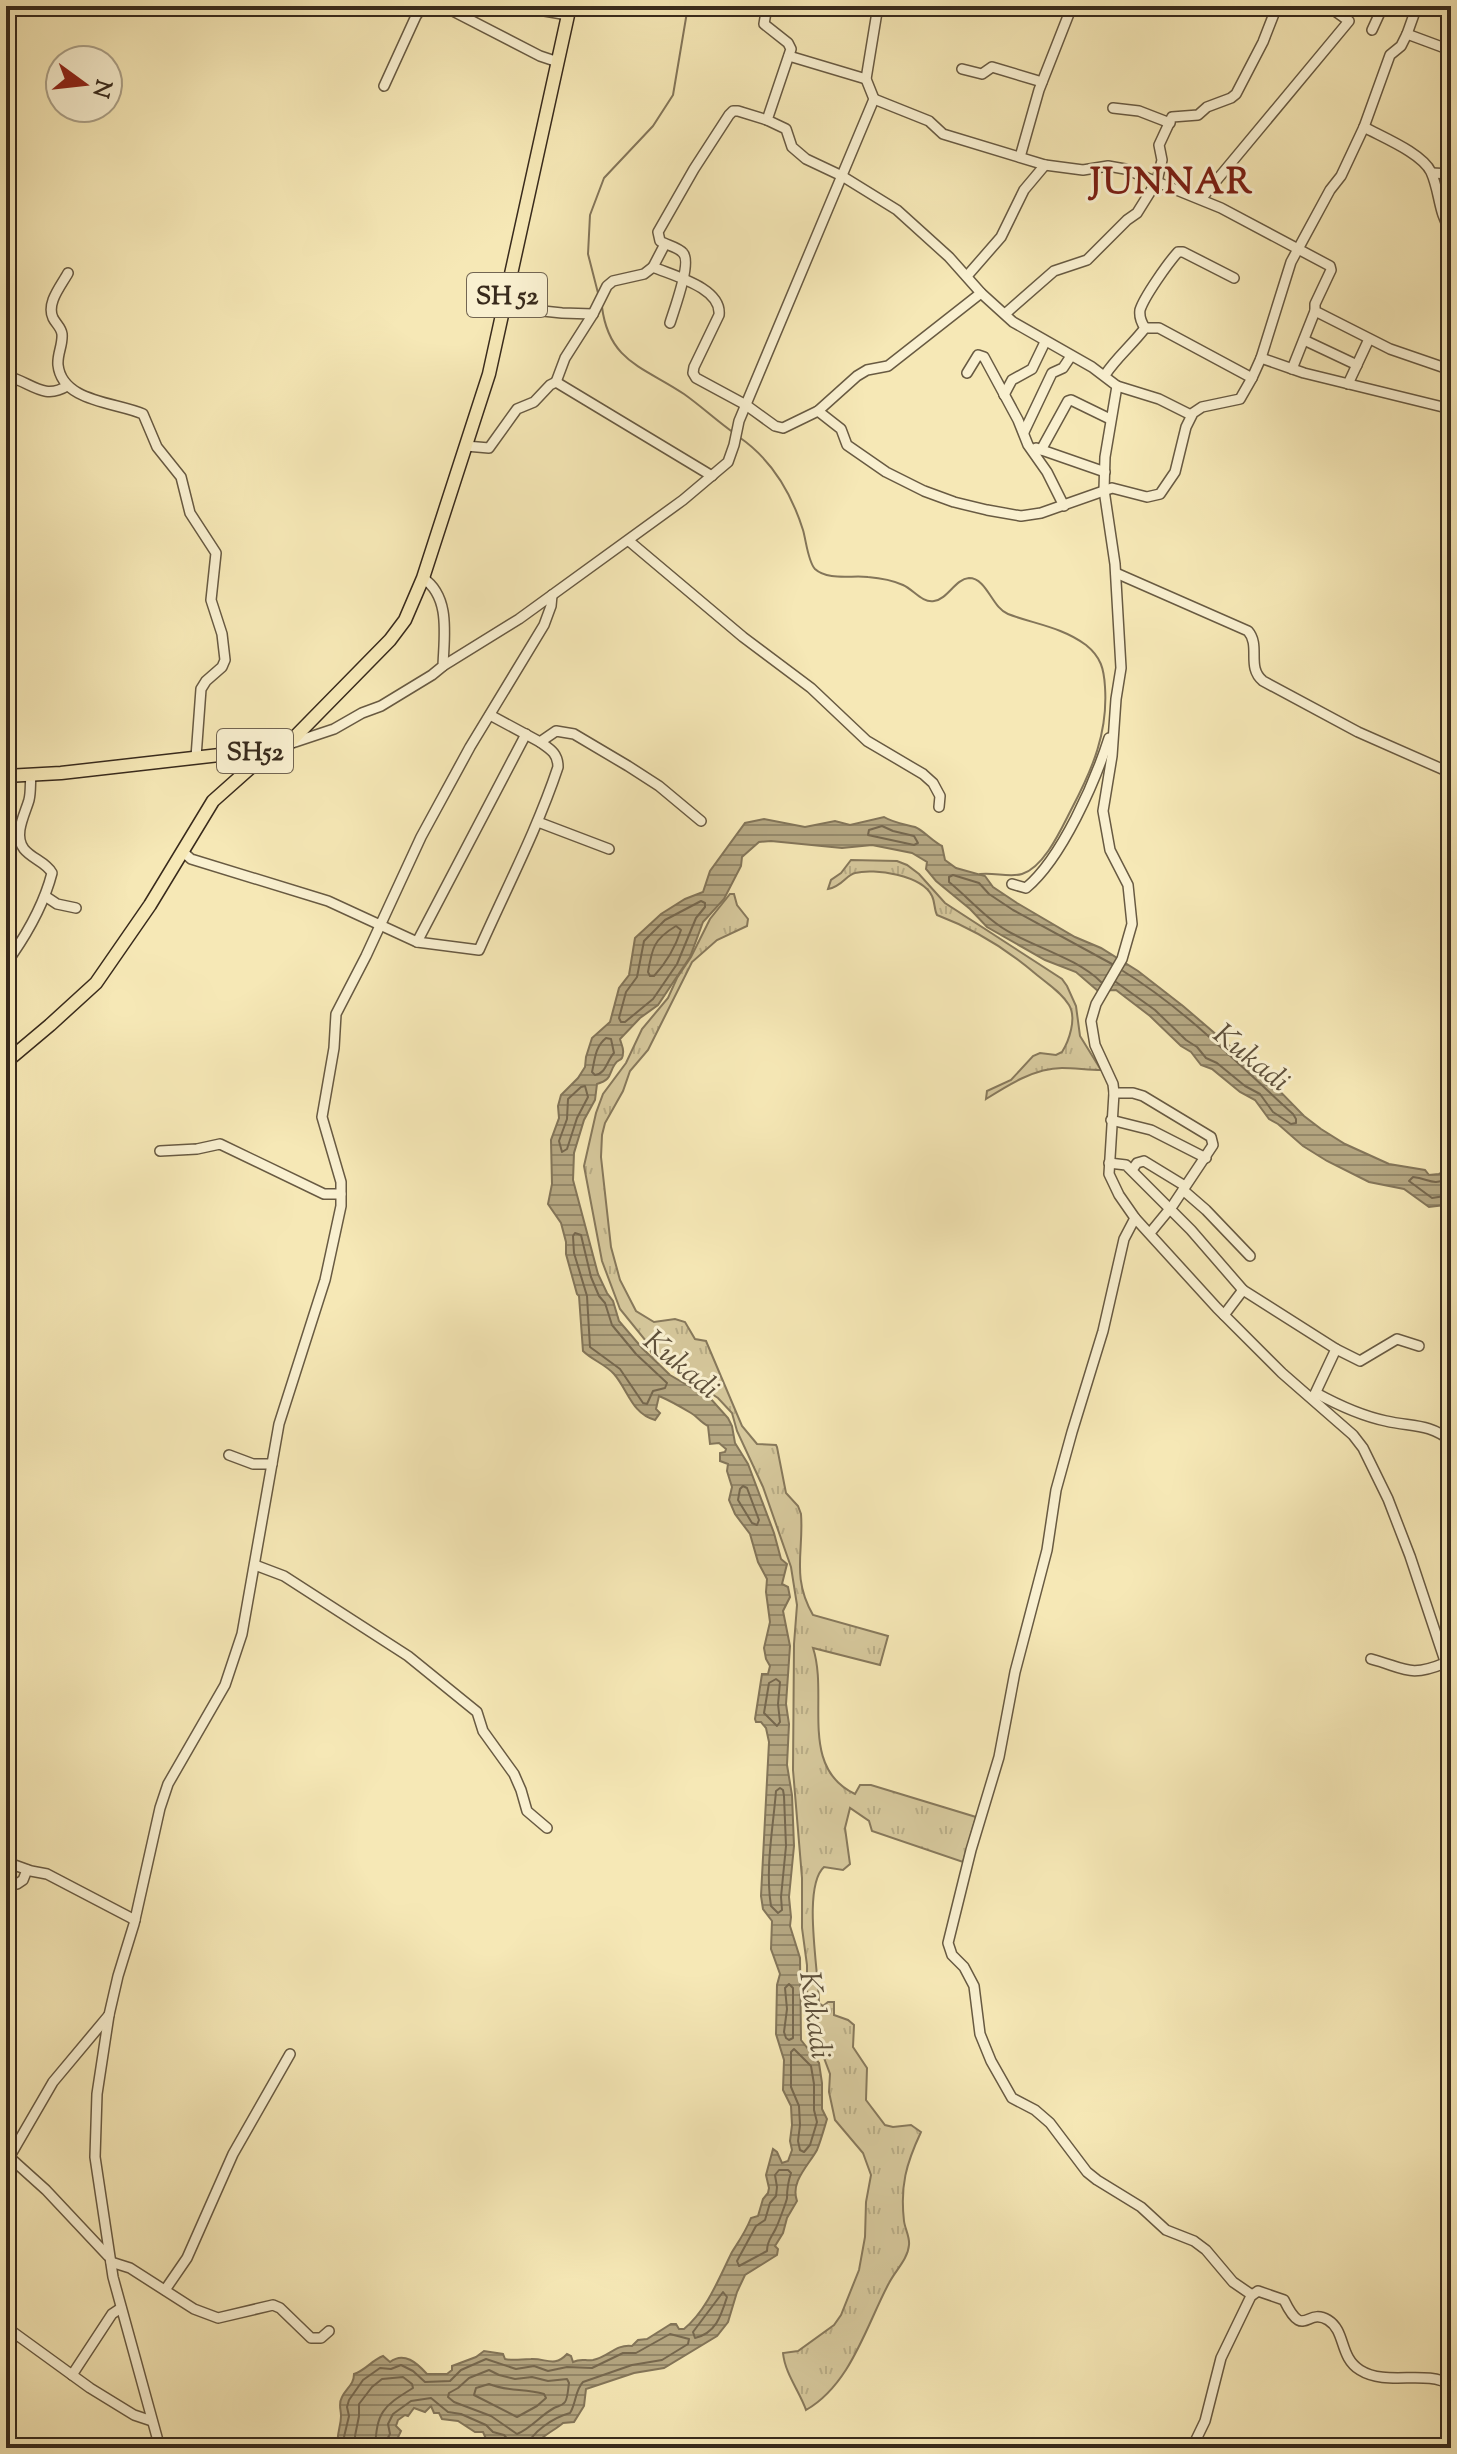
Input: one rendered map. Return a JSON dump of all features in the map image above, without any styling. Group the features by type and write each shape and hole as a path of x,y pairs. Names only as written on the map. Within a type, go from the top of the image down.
{"main road":[{"name":"SH 52","path":"423,578 489,374 569,10"},
{"name":"SH52","path":"6,776 61,773 287,745 390,640 405,620 423,578"},
{"path":"6,1062 96,983 115,958 203,814 224,789 258,761 287,745"}],"street":[{"path":"384,86 423,6"},
{"path":"443,6 540,56 558,62"},
{"path":"287,745 334,729 381,706 495,635 629,541 728,462 738,424 874,99 866,79 878,6"},
{"path":"1020,157 1042,82 1072,6"},
{"path":"1005,314 1054,271 1087,260 1137,213 1157,181 1162,160 1159,145 1170,123 1176,116 1198,115 1207,107 1236,94 1263,42 1277,6"},
{"path":"1201,199 1349,21 1328,6"},
{"path":"1372,30 1383,6"},
{"path":"818,411 841,429 847,445 886,472 924,491 965,505 1021,516 1064,506 1104,490 1119,489 1147,497 1160,494 1175,472 1191,415 1202,407 1240,399 1252,378 1298,250 1330,190 1341,176 1364,127 1390,55 1401,46 1417,6"},
{"path":"527,8 569,10"},
{"path":"763,8 764,24 791,49 767,120"},
{"path":"1407,34 1448,47"},
{"path":"789,56 866,79"},
{"path":"962,69 982,74 992,67 1042,82"},
{"path":"874,99 929,121 943,134 1045,165 1083,170 1116,167 1157,181 1201,199 1330,266 1292,369"},
{"path":"1113,108 1139,111 1170,123"},
{"path":"670,323 683,279 685,255 660,241 658,232 729,115 738,111 786,129 792,147 806,159 842,176 897,210 1013,322 1105,375 1117,386 1159,399 1191,415"},
{"path":"1364,127 1413,153 1432,173 1443,218 1451,232"},
{"path":"967,276 1001,237 1024,190 1045,165"},
{"path":"1432,173 1451,174"},
{"path":"466,446 489,448 517,409 534,402 556,382 565,358 593,314 600,296 613,281 644,274 653,267 665,244"},
{"path":"1145,328 1139,312 1178,252 1234,278"},
{"path":"653,267 710,293 718,302 719,315 694,367 696,378 783,428 818,411 867,370 888,366 981,293"},
{"path":"68,273 52,302 51,312 62,333 57,359 62,382 95,400 143,414 157,447 181,477 190,513 216,553 211,600 222,634 225,660 201,689 196,757"},
{"path":"524,309 593,314"},
{"path":"1315,311 1390,349 1451,370"},
{"path":"1145,328 1159,328 1252,378"},
{"path":"1105,375 1145,328"},
{"path":"1348,384 1369,339"},
{"path":"1304,340 1357,365"},
{"path":"1004,395 1012,380 1032,369 1045,342"},
{"path":"967,373 978,355 982,355 1028,445 1047,472 1064,506"},
{"path":"1024,432 1052,373 1063,368 1071,356"},
{"path":"1261,358 1292,369 1451,409"},
{"path":"6,376 48,393 58,392 67,386"},
{"path":"556,382 712,476"},
{"path":"1117,386 1110,419 1104,490 1116,573 1121,668 1103,811 1110,850 1128,885 1132,924 1122,959 1092,1015 1092,1033 1099,1057 1113,1084 1111,1180 1135,1218 1224,1315 1282,1373 1314,1396 1353,1435 1370,1459 1410,1556 1451,1679"},
{"path":"1041,450 1068,401 1110,419"},
{"path":"1028,445 1105,472"},
{"path":"629,541 743,637 811,688 867,741 923,774 933,783 940,796 939,807"},
{"path":"1116,573 1248,631 1254,639 1255,671 1263,681 1358,732 1451,773"},
{"path":"423,578 433,585 443,610 443,666"},
{"path":"160,2448 110,2260 95,2157 95,2124 109,2015 168,1784 225,1685 242,1634 286,1395 325,1280 336,1234 341,1182 322,1117 334,1048 336,1014 421,837 544,625 552,595"},
{"path":"182,851 191,859 328,901 417,942 479,950 538,822 558,767 558,758 540,742 490,715"},
{"path":"1012,884 1026,888 1053,857 1102,763 1114,724"},
{"path":"540,742 556,731 574,734 659,786 701,821"},
{"path":"417,942 526,734"},
{"path":"6,955 12,955 31,927 45,896 51,870 21,844 31,775"},
{"path":"538,822 609,849"},
{"path":"45,896 57,904 76,908"},
{"path":"1114,1093 1143,1096 1211,1137 1213,1145 1206,1158 1150,1233"},
{"path":"1111,1120 1151,1130 1206,1158"},
{"path":"160,1151 220,1144 324,1194 341,1194"},
{"path":"1132,1170 1137,1163 1144,1161 1184,1188 1250,1256"},
{"path":"1109,1163 1126,1165 1132,1170 1243,1290 1336,1349 1360,1361 1397,1339 1419,1346"},
{"path":"1135,1218 1124,1239 1103,1331 1056,1490 1047,1550 1015,1672 999,1757 971,1850 948,1943 952,1955 964,1967 974,1986 980,2034 1012,2098 1035,2110 1050,2123 1087,2172 1141,2207 1166,2230 1194,2241 1206,2250 1233,2282 1252,2295"},
{"path":"1224,1315 1243,1290"},
{"path":"1314,1396 1336,1349"},
{"path":"1314,1396 1386,1421 1433,1429 1451,1441"},
{"path":"229,1455 253,1464 272,1464"},
{"path":"255,1565 284,1576 408,1656 477,1712 483,1731 514,1774 527,1811 547,1828"},
{"path":"1371,1659 1415,1672 1445,1663"},
{"path":"6,1862 47,1874 135,1920"},
{"path":"6,1880 17,1884 23,1880 27,1870"},
{"path":"109,2015 53,2082 7,2158 46,2190 110,2260 124,2265 194,2309 218,2318 273,2305 311,2338 321,2338 329,2331"},
{"path":"165,2290 187,2258 233,2154 290,2054"},
{"path":"1192,2448 1205,2421 1221,2358 1252,2295 1258,2291 1284,2300 1293,2317 1299,2321 1315,2318 1327,2320 1339,2332 1342,2349 1362,2372 1381,2377 1438,2380 1451,2385"},
{"path":"72,2375 112,2314 121,2308"},
{"path":"6,2327 134,2415 152,2421"}],"green space":[{"path":"851,860 897,861 907,865 945,903 1062,979 1076,1006 1080,1036 1101,1070 1062,1068 1042,1071 986,1099 987,1091 1011,1080 1033,1056 1062,1052 1072,1023 1069,1005 1054,988 1002,948 937,915 927,889 908,878 863,872 852,874 828,889 831,880"},
{"path":"730,894 734,894 737,905 748,919 747,926 717,940 692,962 648,1050 630,1071 605,1123 601,1157 611,1247 620,1280 636,1311 654,1322 675,1319 685,1322 695,1339 706,1341 742,1426 757,1444 776,1445 786,1493 801,1514 800,1576 813,1615 888,1636 880,1665 813,1648 817,1667 821,1749 827,1767 837,1782 855,1794 860,1785 871,1785 976,1817 963,1862 872,1831 869,1821 850,1808 845,1828 850,1864 843,1870 824,1867 817,1877 813,1931 819,2003 823,2006 834,2002 834,2015 854,2025 853,2047 867,2068 866,2100 885,2125 911,2125 921,2132 911,2154 904,2186 904,2221 909,2242 906,2255 846,2370 822,2399 806,2410 783,2353 798,2351 834,2325 841,2315 859,2270 871,2175 863,2153 835,2120 829,2092 830,2074 824,2058 807,2032 807,1965 793,1770 797,1605 791,1567 763,1487 732,1413 718,1398 653,1356 646,1341 620,1309 602,1261 584,1166 603,1094 626,1063 642,1029 668,998 710,919"}],"water":[{"path":"884,817 918,828 942,846 945,860 956,868 985,876 993,887 1017,903 1138,971 1267,1078 1304,1116 1345,1144 1389,1164 1425,1170 1429,1175 1451,1168 1451,1202 1429,1207 1404,1189 1369,1182 1303,1146 1269,1119 1255,1100 1212,1069 1201,1065 1191,1052 1116,990 1098,991 1076,972 1045,960 987,927 936,881 926,869 927,862 912,853 872,845 842,848 771,841 759,842 742,857 741,866 724,899 703,922 690,957 658,1005 620,1039 622,1058 616,1062 608,1078 597,1084 595,1100 584,1120 574,1153 573,1180 598,1274 613,1301 619,1321 670,1375 711,1399 728,1418 735,1443 748,1464 774,1533 781,1559 787,1564 782,1584 788,1587 790,1597 783,1611 790,1646 786,1704 789,1724 787,1765 794,1846 789,1897 790,1926 800,1958 801,2040 819,2063 822,2109 827,2119 817,2150 798,2181 797,2201 775,2246 777,2255 745,2275 728,2322 717,2336 664,2368 634,2373 586,2389 584,2406 574,2422 563,2423 543,2437 534,2448 510,2448 500,2442 487,2441 483,2432 475,2432 458,2421 442,2419 431,2406 425,2412 414,2408 408,2416 398,2420 396,2426 401,2431 393,2448 338,2448 342,2397 354,2374 383,2356 390,2362 400,2358 410,2360 427,2374 447,2374 452,2366 484,2351 503,2354 509,2360 558,2361 567,2354 573,2362 593,2360 621,2347 632,2346 671,2324 684,2329 706,2303 751,2218 758,2216 768,2193 766,2175 773,2149 782,2163 788,2161 792,2150 791,2106 783,2090 784,2060 776,2034 780,1974 771,1949 772,1921 763,1909 761,1896 769,1742 766,1728 755,1719 762,1674 768,1674 770,1666 764,1648 770,1622 767,1579 758,1562 750,1534 729,1500 732,1487 728,1464 720,1461 720,1453 726,1449 719,1443 710,1444 708,1426 659,1396 656,1409 660,1413 655,1420 647,1417 636,1407 614,1374 583,1351 579,1296 566,1254 561,1223 548,1204 552,1184 551,1140 559,1118 561,1095 585,1067 592,1038 610,1022 619,988 629,975 635,938 661,914 703,892 710,871 745,823 764,819 805,827 835,821 850,825"}],"waterway":[{"path":"598,293 588,254 590,215 604,178 653,126 673,95 688,6"},
{"path":"602,307 606,325 620,352 684,394 734,433"},
{"path":"739,437 761,455 786,490 803,530 811,561 820,573 890,581 930,601 943,597 964,579 975,579 1002,611 1067,634 1086,645 1098,659 1103,669 1105,687 1104,719 1098,749 1058,835 1030,870 1017,875 980,874"}],"district":[{"name":"JUNNAR","path":"1172,180"}],"water label":[{"name":"Kukadi","path":"1252,1057"},
{"name":"Kukadi","path":"682,1364"},
{"name":"Kukadi","path":"816,2015"}]}
